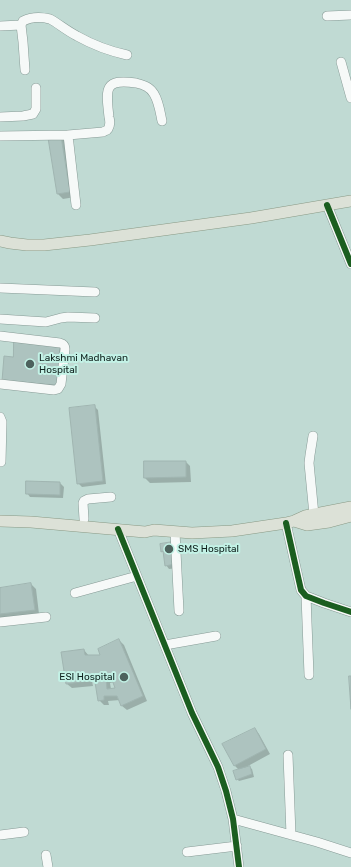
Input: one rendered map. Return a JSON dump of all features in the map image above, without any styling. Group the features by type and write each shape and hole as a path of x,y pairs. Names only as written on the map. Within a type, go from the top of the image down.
{"main road":[{"path":"0,241 27,245 44,245 251,218 351,201"},
{"path":"0,521 31,522 145,532 154,530 192,533 232,531 290,522 305,516 351,507"},
{"path":"0,514 106,521 146,526 154,530"},
{"path":"290,522 307,525 329,522 351,516"}],"street":[{"path":"327,16 351,15"},
{"path":"25,70 21,25 23,21 34,18 50,19 77,36 95,45 127,55"},
{"path":"0,26 21,25"},
{"path":"341,62 351,98"},
{"path":"0,136 68,135 103,132 109,127 110,121 107,97 109,86 118,83 143,84 148,87 154,93 158,102 162,121"},
{"path":"0,117 34,114 36,109 36,88"},
{"path":"68,135 76,205"},
{"path":"327,205 351,264"},
{"path":"0,288 95,292"},
{"path":"0,319 46,322 68,317 95,318"},
{"path":"0,336 60,342 65,346 65,349 61,384 58,389 54,390 0,384"},
{"path":"0,417 2,422 2,462"},
{"path":"313,436 309,463 314,515"},
{"path":"84,519 84,501 88,499 111,497"},
{"path":"290,522 301,590 306,596 351,612"},
{"path":"118,529 192,713 218,767 233,819 239,867"},
{"path":"176,532 179,611"},
{"path":"75,594 137,576"},
{"path":"306,596 309,675"},
{"path":"0,622 46,617"},
{"path":"164,645 216,636"},
{"path":"288,754 291,835"},
{"path":"233,819 351,853"},
{"path":"0,835 24,832"},
{"path":"187,852 237,846"},
{"path":"46,855 48,867"}],"building":[{"path":"61,136 70,192 57,194 48,138"},
{"path":"14,341 60,344 57,385 2,381 4,356 13,357"},
{"path":"95,405 103,481 77,484 69,408"},
{"path":"144,461 186,461 186,477 144,478"},
{"path":"26,481 60,482 60,495 26,494"},
{"path":"173,542 175,564 165,566 163,551 161,552 160,544"},
{"path":"31,583 35,610 0,614 0,588"},
{"path":"119,639 143,696 121,706 117,696 104,696 104,700 98,701 94,676 88,677 88,681 66,684 61,652 84,649 85,655 100,655 98,649","holes":["111,677 115,688 107,689 106,678"]},
{"path":"349,676 351,676 351,709"},
{"path":"255,728 266,749 234,766 222,744"},
{"path":"250,766 252,774 236,780 233,771"}],"cycle path":[{"path":"327,205 351,264"},
{"path":"286,523 301,590 306,596 351,612"},
{"path":"118,529 192,713 218,767 233,819 239,867"}],"place":[{"name":"Lakshmi Madhavan Hospital","path":"30,364"},
{"name":"SMS Hospital","path":"169,549"},
{"name":"ESI Hospital","path":"124,677"}]}
